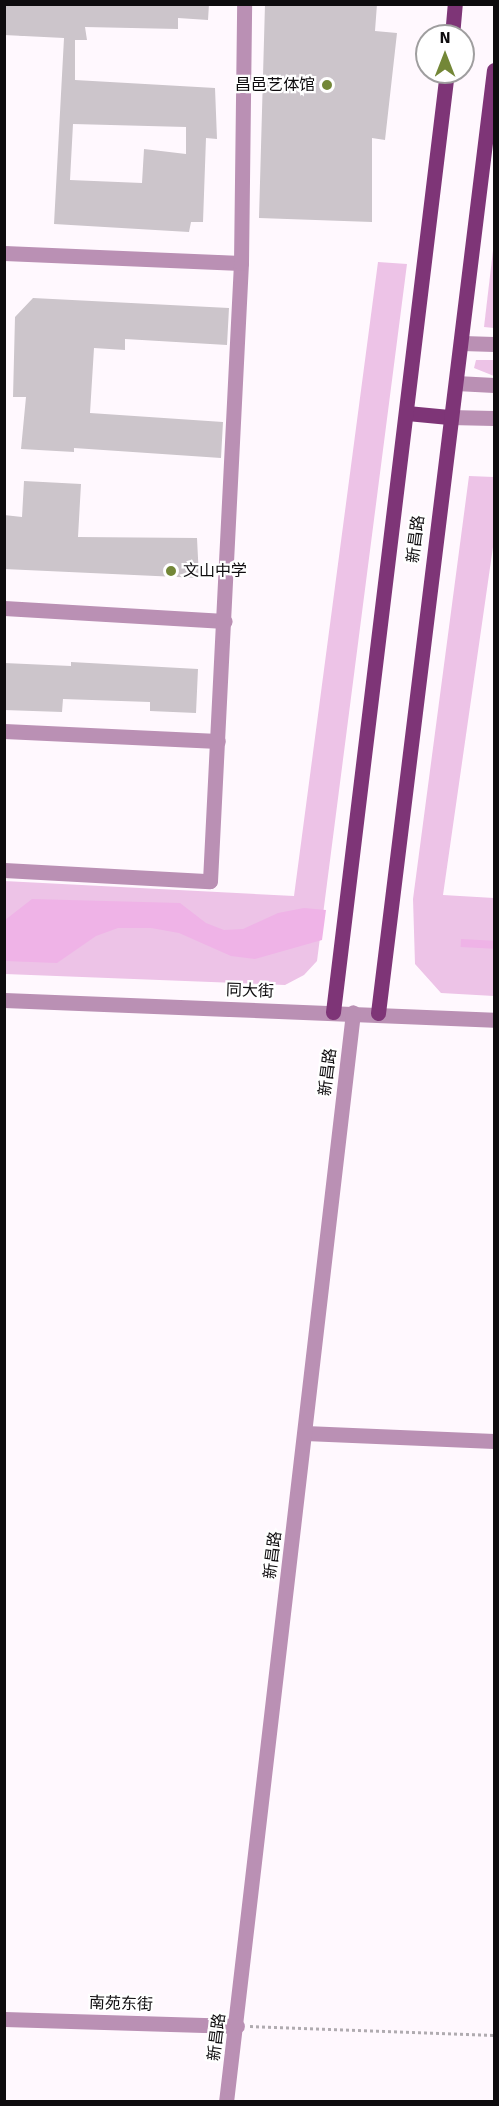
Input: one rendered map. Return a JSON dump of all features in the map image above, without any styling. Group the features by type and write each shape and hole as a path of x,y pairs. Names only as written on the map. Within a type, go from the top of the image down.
{"main road":[{"path":"453,24 455,4"},
{"name":"新昌路","path":"378,1013 449,417 462,343 495,70"},
{"name":"新昌路","path":"333,1011 446,84"},
{"path":"407,413 449,417"}],"street":[{"path":"4,870 210,881 225,621 241,263 244,4"},
{"path":"4,253 241,263"},
{"path":"462,343 495,344"},
{"path":"456,383 495,385"},
{"path":"449,417 495,418"},
{"path":"4,608 225,621"},
{"path":"4,731 218,741"},
{"name":"同大街","path":"4,1000 333,1011 495,1020"},
{"name":"新昌路","path":"226,2102 237,2026 353,1012"},
{"path":"305,1432 495,1441"},
{"name":"南苑东街","path":"4,2019 237,2026"}],"path":[{"path":"237,2026 495,2035"}],"shaded area":[{"path":"494,242 494,328 484,327"},
{"path":"378,262 407,264 317,961 304,975 285,985 5,974 4,881 294,896"},
{"path":"476,360 494,360 494,376 474,368"},
{"path":"469,476 494,477 494,540 443,895 494,898 494,996 441,993 415,964 413,899"},
{"path":"32,899 180,903 206,923 224,930 243,929 278,913 304,908 326,910 322,940 255,959 231,956 179,933 151,928 118,928 96,936 57,963 5,961 5,920"},
{"path":"461,939 494,941 494,949 461,947"}],"building":[{"path":"4,4 209,4 208,20 178,18 178,29 85,27 87,40 75,40 75,80 215,88 217,139 206,138 203,222 191,222 189,232 54,224 64,38 4,35","holes":["73,124 186,127 186,154 144,149 142,183 70,180"]},
{"name":"昌邑艺体馆","path":"265,4 377,4 375,31 397,33 385,140 372,138 372,222 259,218"},
{"path":"33,298 229,308 227,345 125,339 125,350 94,348 90,413 223,422 221,458 74,448 74,452 21,449 26,397 13,397 15,317"},
{"path":"24,481 81,484 78,537 197,538 199,578 4,569 4,515 22,517"},
{"path":"71,662 198,669 196,713 150,711 150,702 63,699 62,712 4,710 4,663 71,666"}],"place":[{"name":"昌邑艺体馆","path":"327,85"},
{"name":"文山中学","path":"171,571"}]}
